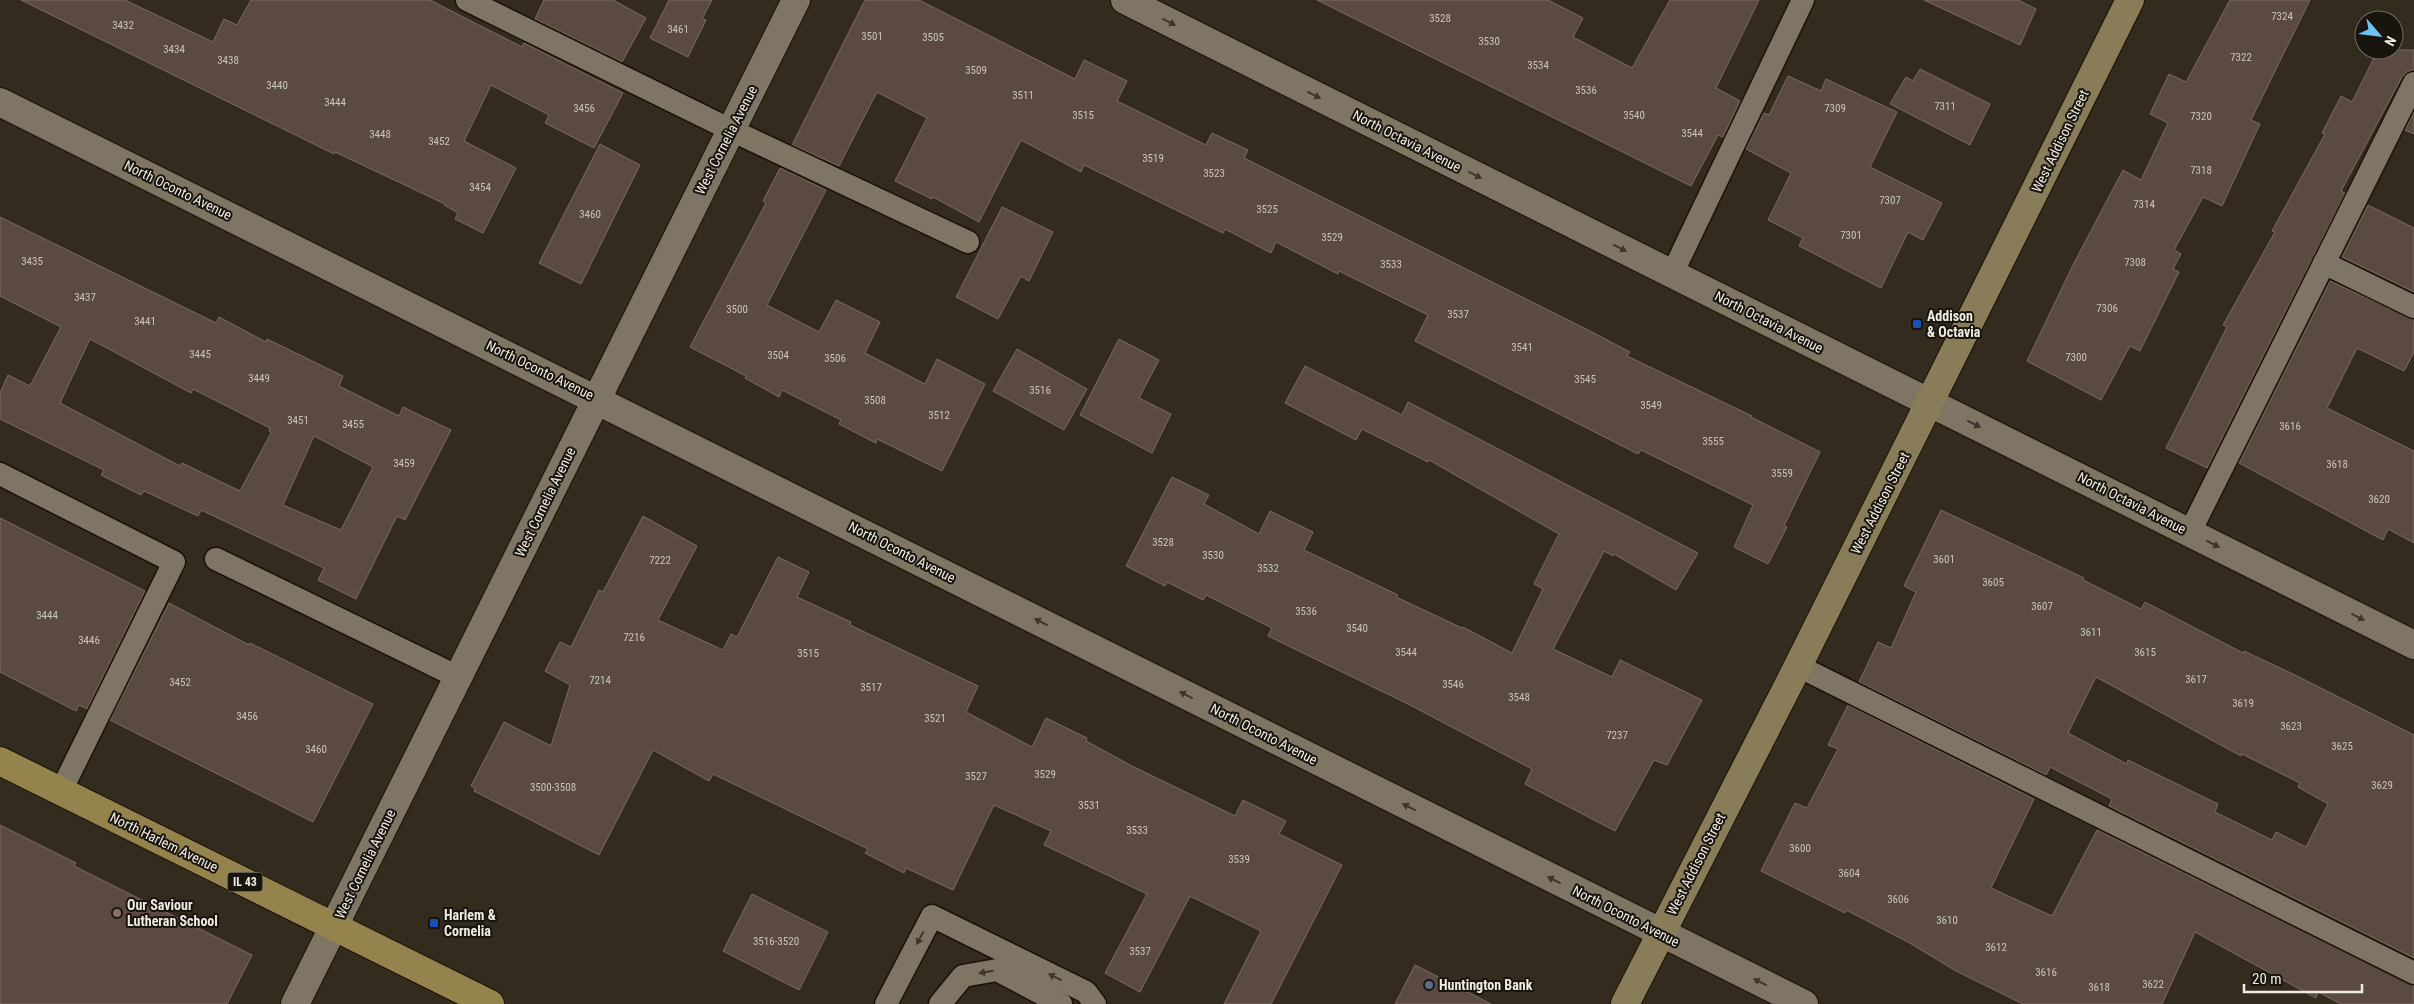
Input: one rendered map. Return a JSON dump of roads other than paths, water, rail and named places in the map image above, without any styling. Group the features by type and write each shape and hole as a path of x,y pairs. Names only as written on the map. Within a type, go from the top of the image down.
{"main road":[{"name":"North Harlem Avenue","path":"0,761 485,1003"}],"street":[{"name":"West Cornelia Avenue","path":"295,1004 796,0"},
{"name":"North Octavia Avenue","path":"1125,0 2414,645"},
{"name":"West Addison Street","path":"1625,1004 1798,666 2130,0"},
{"name":"North Oconto Avenue","path":"0,102 597,398 1661,934 1804,1004"}],"lane":[{"path":"467,0 731,130 968,242"},
{"path":"1672,274 1801,1"},
{"path":"2190,532 2414,83"},
{"path":"2324,263 2414,307"},
{"path":"0,474 174,562 61,791"},
{"path":"216,559 458,677"},
{"path":"1798,666 2414,973"},
{"path":"886,1004 932,916 1086,992 1095,1004"},
{"path":"940,1004 962,976 997,970 1062,1004"}],"place":[{"name":"Addison & Octavia","path":"1917,324"},
{"name":"Our Saviour Lutheran School","path":"117,913"},
{"name":"Harlem & Cornelia","path":"434,923"},
{"name":"Huntington Bank","path":"1429,985"}]}
